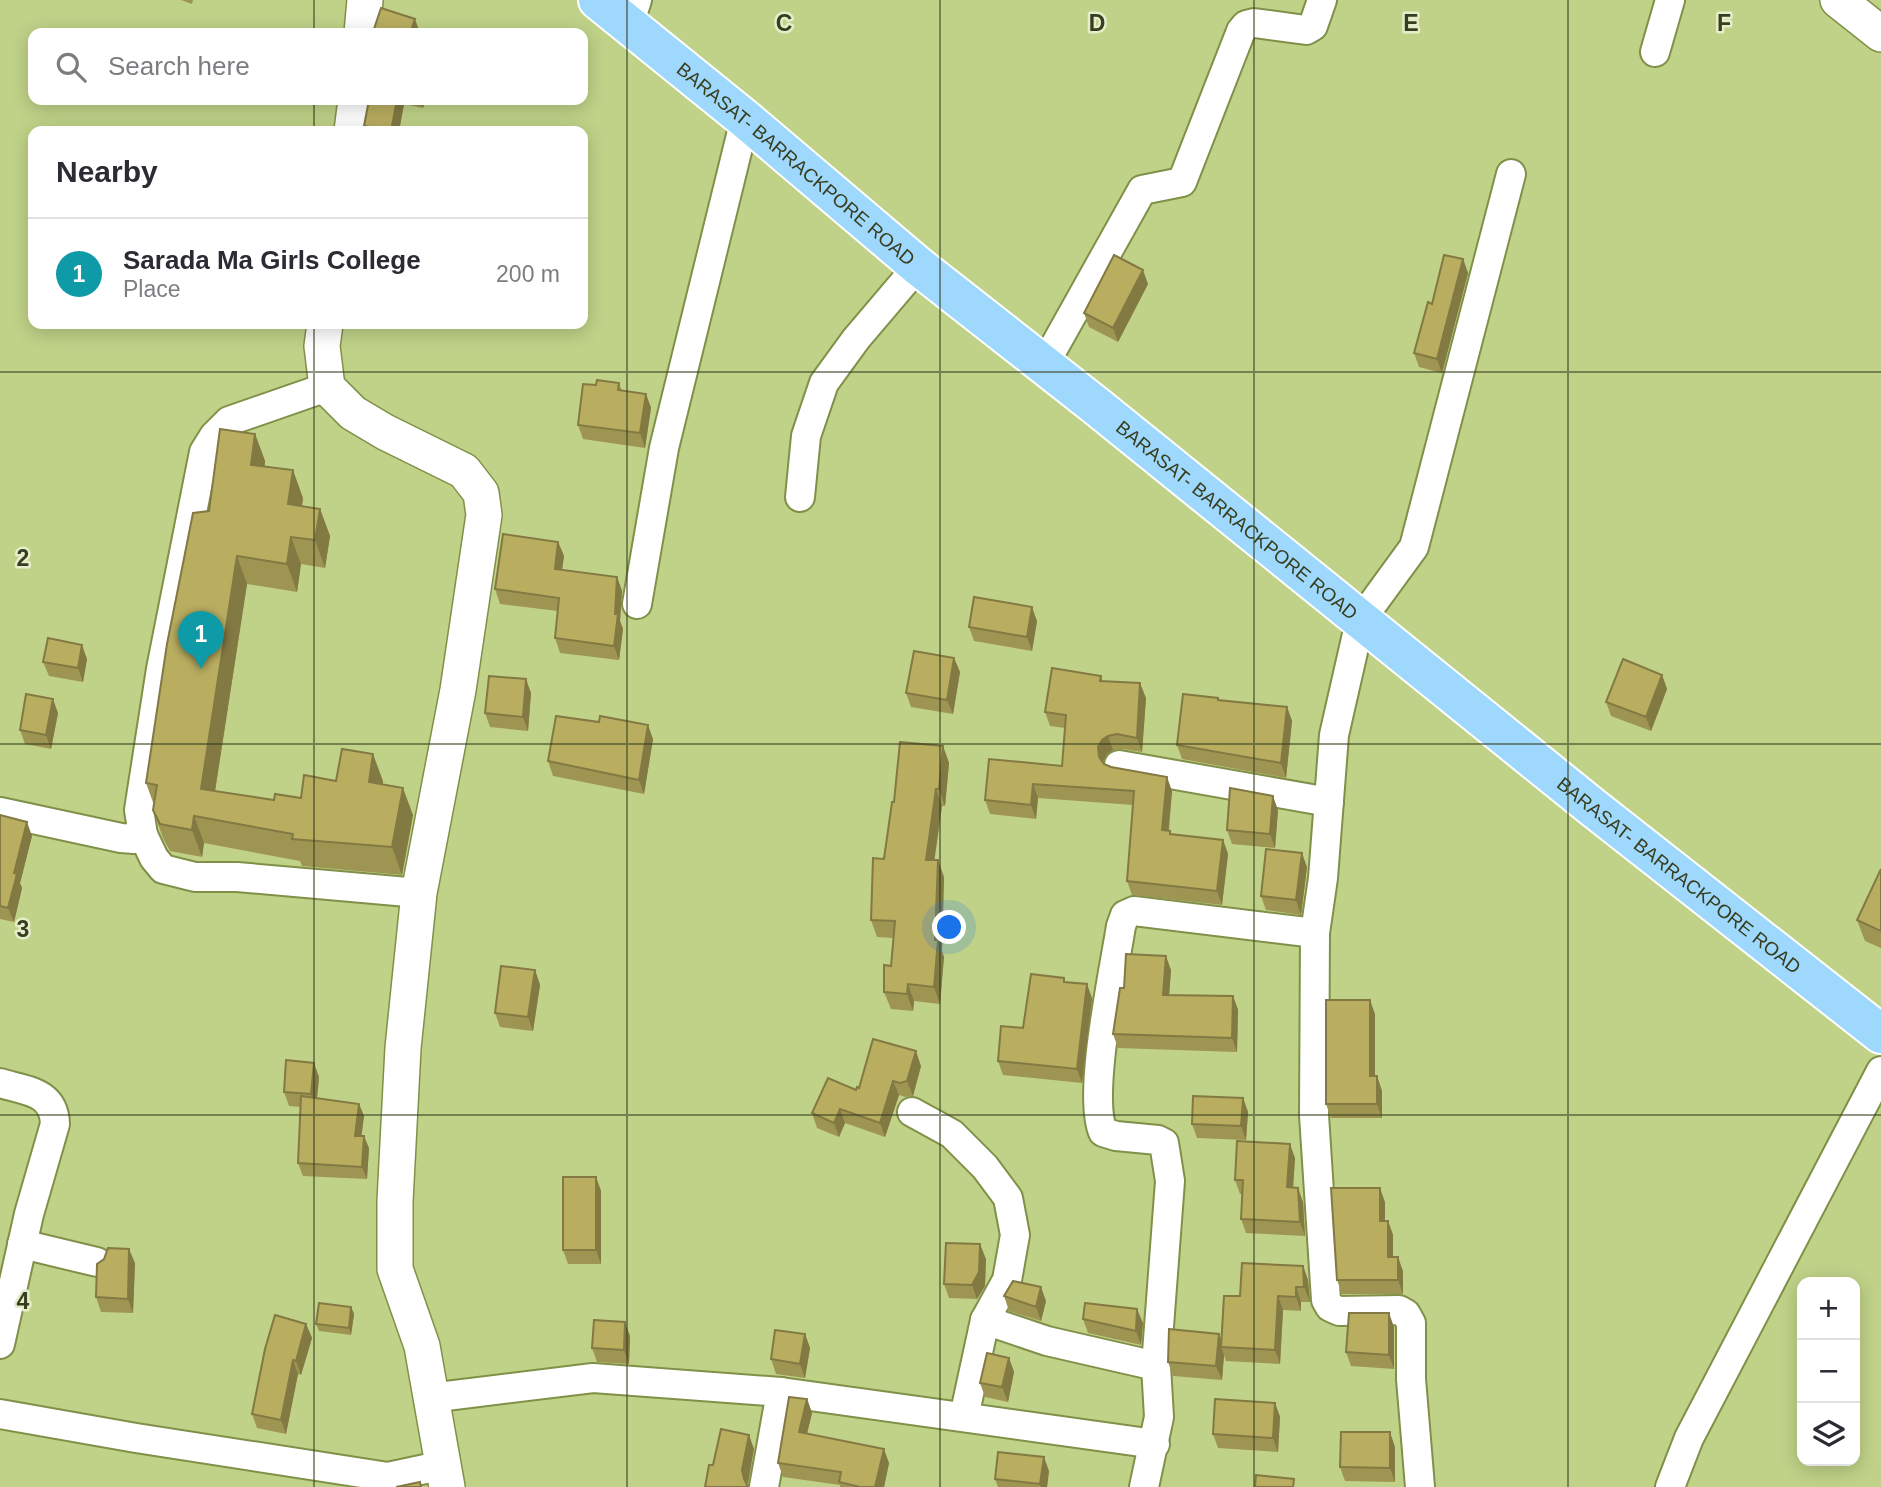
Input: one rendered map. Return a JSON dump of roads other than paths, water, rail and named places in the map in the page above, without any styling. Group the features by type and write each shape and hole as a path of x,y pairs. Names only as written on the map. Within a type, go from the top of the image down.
{"main road":[{"name":"BARASAT- BARRACKPORE ROAD","path":"598,0 633,12 746,119 918,266 1881,1034"}],"street":[{"path":"362,28 365,0"},
{"path":"1044,365 1142,190 1182,183 1241,31 1246,25 1254,23 1306,30 1312,26 1322,0"},
{"path":"1655,52 1670,0"},
{"path":"1838,0 1881,34"},
{"path":"353,126 355,105"},
{"path":"637,604 664,448 746,119"},
{"path":"1420,1487 1411,1379 1411,1323 1406,1314 1399,1310 1339,1311 1330,1307 1326,1300 1314,1115 1315,933 1323,878 1335,734 1360,621 1414,547 1511,174"},
{"path":"800,497 806,436 824,383 856,339 918,266"},
{"path":"0,1414 388,1477 445,1476 422,1346 395,1269 395,1201 403,1048 419,893 456,704 484,515 481,493 464,471 353,413 327,387 322,346 324,329"},
{"path":"327,387 229,421 214,436 204,452 161,669 139,810 143,835 154,858 163,869 195,877 237,877 419,893"},
{"path":"1119,765 1329,802"},
{"path":"0,812 121,838 134,839 143,835"},
{"path":"1144,1487 1159,1417 1156,1366 1170,1181 1164,1143 1103,1132 1098,1119 1099,1070 1121,926 1125,915 1134,911 1315,933"},
{"path":"1670,1487 1689,1438 1881,1071"},
{"path":"0,1083 44,1096 55,1109 55,1124 22,1244 0,1344"},
{"path":"912,1112 952,1134 985,1167 1008,1198 1015,1235 1007,1280 985,1320 964,1417"},
{"path":"22,1244 97,1262"},
{"path":"985,1320 1047,1341 1156,1366"},
{"path":"430,1398 593,1378 781,1392 1155,1444"},
{"path":"764,1487 781,1392"}],"place":[{"name":"Sarada Ma Girls College","path":"201,669"}]}
